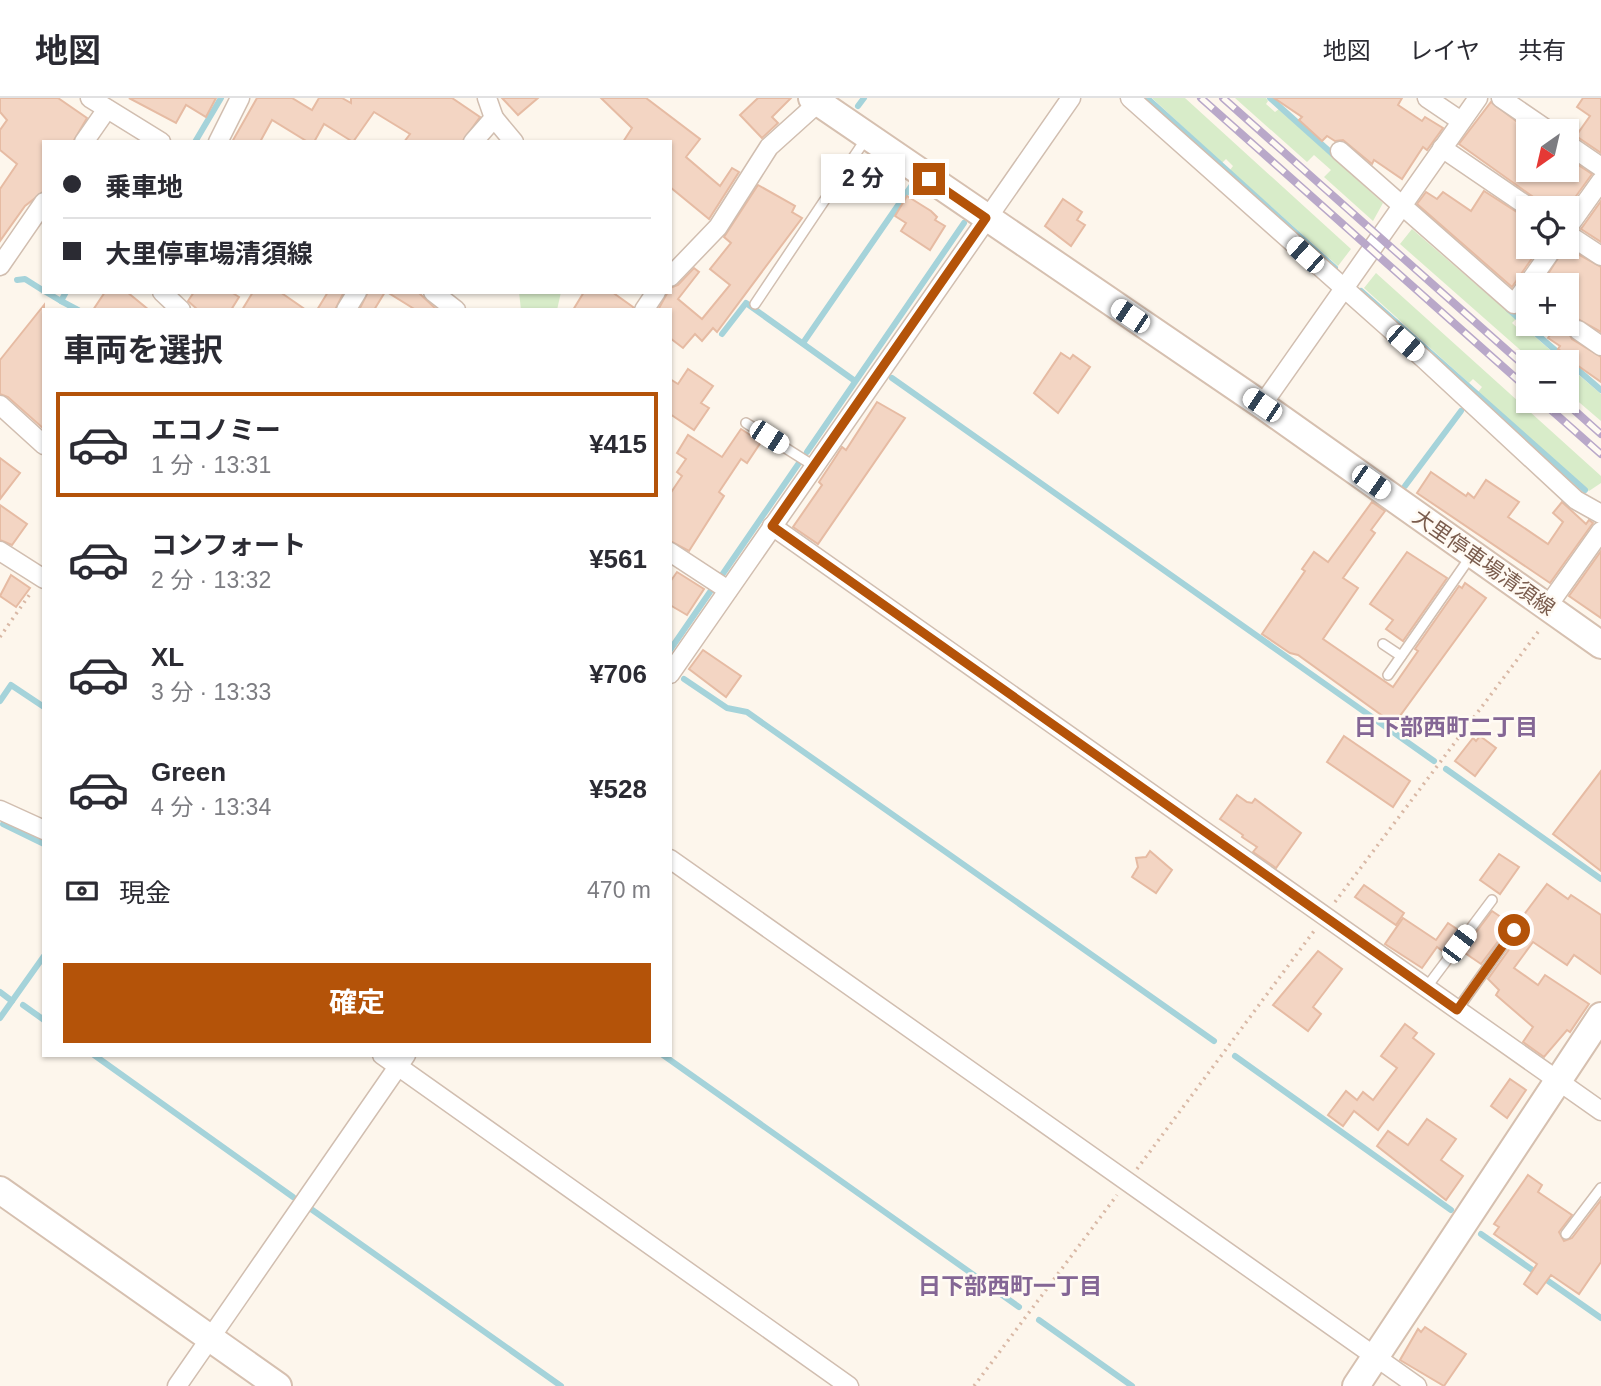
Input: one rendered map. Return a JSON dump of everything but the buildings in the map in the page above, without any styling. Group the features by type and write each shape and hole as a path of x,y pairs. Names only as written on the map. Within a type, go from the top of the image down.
{"main road":[{"name":"大里停車場清須線","path":"816,100 1262,405 1601,645"},
{"path":"1356,1386 1601,1016"},
{"path":"0,1190 278,1386"}],"street":[{"path":"90,98 159,140"},
{"path":"219,140 240,98"},
{"path":"487,98 494,118 512,140"},
{"path":"672,671 1071,98"},
{"path":"1130,98 1576,500 1601,514"},
{"path":"1427,98 1461,121"},
{"path":"1262,405 1478,98"},
{"path":"1501,98 1532,119"},
{"path":"672,275 718,227 769,147 816,100"},
{"path":"85,140 107,109"},
{"path":"475,140 494,118"},
{"path":"1442,148 1516,198"},
{"path":"1340,151 1514,304 1546,259"},
{"path":"1579,152 1601,167"},
{"path":"1579,212 1601,181"},
{"path":"0,266 42,205"},
{"path":"1579,240 1601,256"},
{"path":"164,294 179,308"},
{"path":"436,294 453,308"},
{"path":"1579,331 1601,346"},
{"path":"0,405 42,443"},
{"path":"772,526 1601,1111"},
{"path":"1550,609 1601,531"},
{"path":"0,551 42,577"},
{"path":"672,553 728,590"},
{"path":"0,810 42,829"},
{"path":"672,860 1417,1386"},
{"path":"177,1386 402,1061 849,1386"}],"lane":[{"path":"755,304 868,136"},
{"path":"746,423 814,466"},
{"path":"1388,675 1472,554"},
{"path":"1383,644 1401,656"},
{"path":"1426,988 1492,900"},
{"path":"1457,1010 1514,930"},
{"path":"1566,1234 1601,1188"}],"path":[{"path":"0,636 42,579"},
{"path":"974,1386 1550,609"}],"green space":[{"path":"1152,98 1185,98 1351,249 1338,266 1230,170 1233,166 1226,159 1222,163"},
{"path":"1235,98 1266,98 1266,104 1275,112 1279,109 1383,203 1373,221 1324,177 1331,170 1314,155 1307,162"},
{"path":"1412,229 1516,319 1512,323 1516,327 1516,336 1534,336 1550,350 1520,350 1400,244"},
{"path":"1376,273 1516,399 1516,413 1531,413 1601,476 1601,483 1589,491 1478,392 1482,387 1473,379 1469,383 1364,288"},
{"path":"519,294 561,294 557,308 521,308"},
{"path":"1579,375 1601,394 1601,421 1579,402"}],"waterway":[{"path":"196,140 221,98"},
{"path":"858,106 864,98"},
{"path":"1147,98 1335,268"},
{"path":"1270,98 1337,158"},
{"path":"803,343 912,185"},
{"path":"807,452 964,223"},
{"path":"17,280 25,279 42,290"},
{"path":"1361,291 1585,490"},
{"path":"49,294 61,301 65,294"},
{"path":"61,301 74,308"},
{"path":"722,334 746,303 855,381"},
{"path":"1508,309 1601,390"},
{"path":"892,378 1434,761"},
{"path":"1405,486 1461,411"},
{"path":"722,575 799,463"},
{"path":"672,647 712,589"},
{"path":"684,679 727,708 747,712 1214,1041"},
{"path":"0,701 11,685 42,706"},
{"path":"1446,769 1601,879"},
{"path":"3,824 42,843"},
{"path":"0,1018 42,959"},
{"path":"0,992 12,1001"},
{"path":"23,1005 42,1019"},
{"path":"1235,1056 1451,1210"},
{"path":"97,1057 293,1197"},
{"path":"666,1057 1019,1307"},
{"path":"311,1209 561,1386"},
{"path":"1481,1234 1601,1318"},
{"path":"1039,1320 1132,1386"}],"railway":[{"path":"1201,98 1516,378"},
{"path":"1223,98 1516,358"},
{"path":"1555,413 1601,454"},
{"path":"1577,413 1601,434"}],"district":[{"name":"日下部西町二丁目","path":"1446,727"},
{"name":"日下部西町一丁目","path":"1010,1286"}],"route":[{"path":"929,179 986,218 772,526 1457,1010 1514,930"}]}
